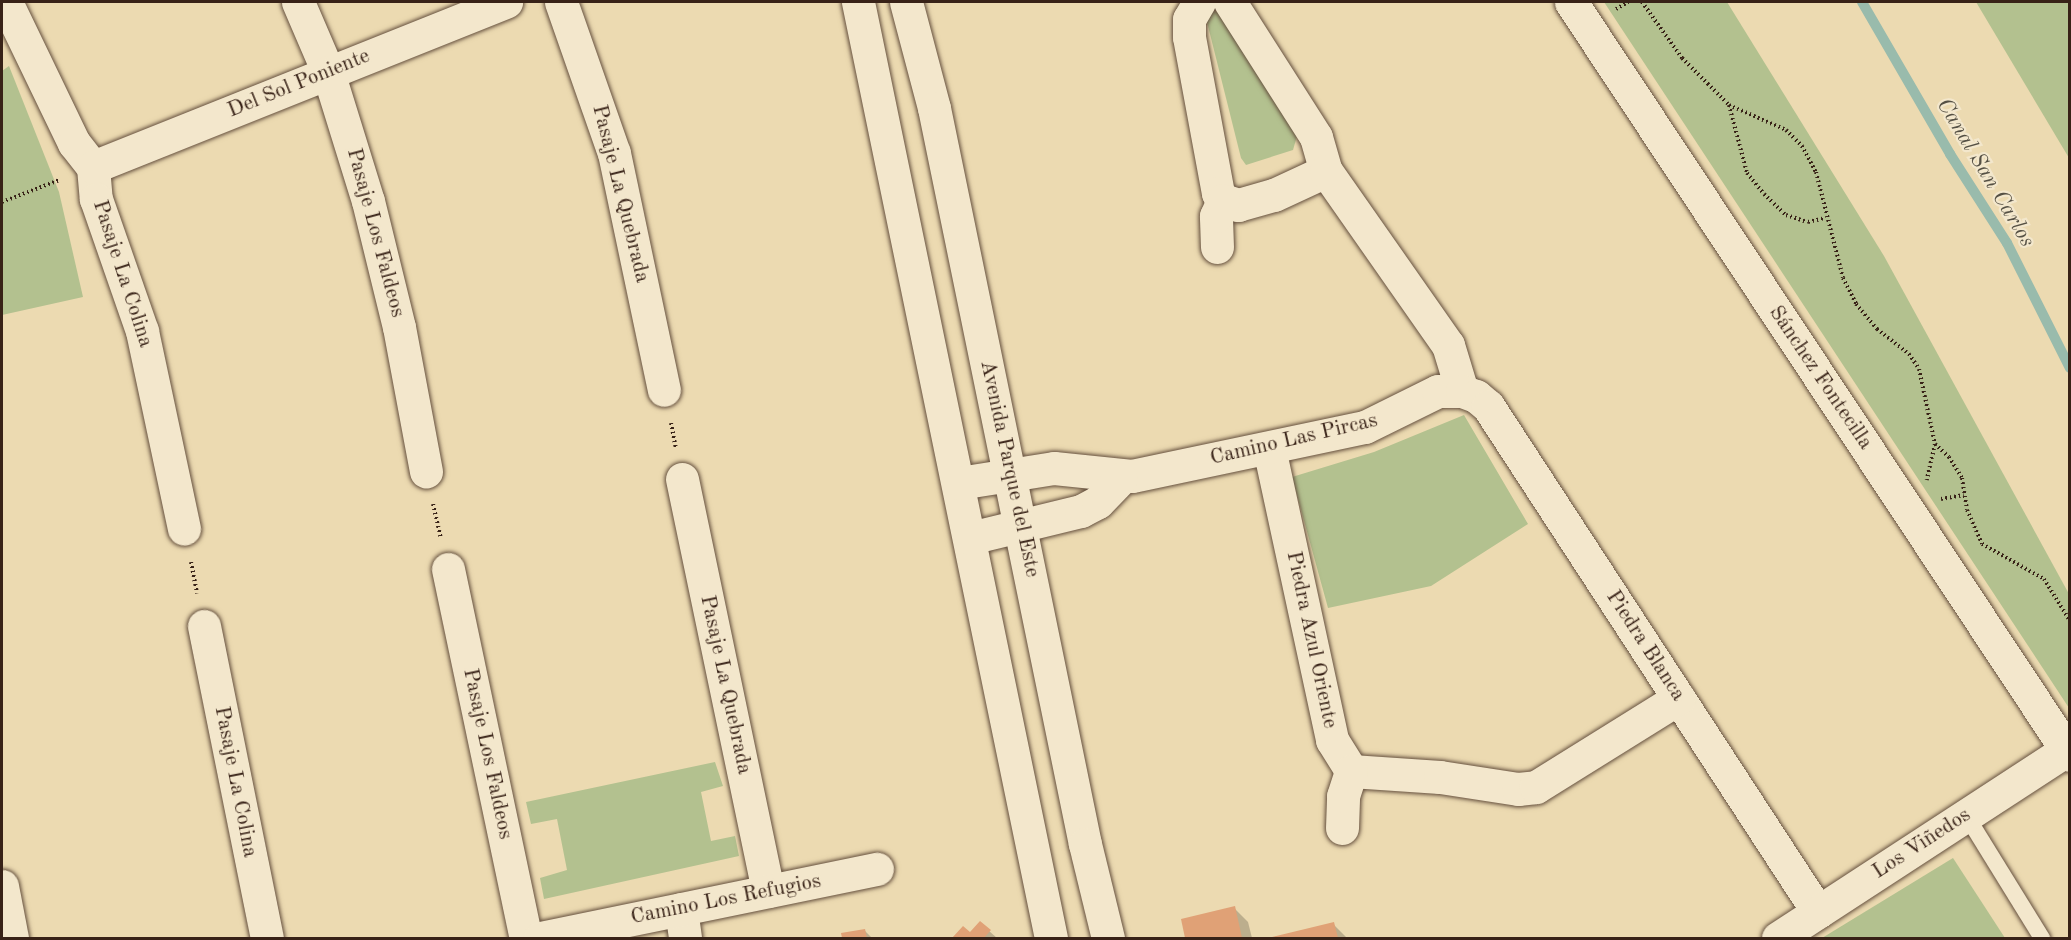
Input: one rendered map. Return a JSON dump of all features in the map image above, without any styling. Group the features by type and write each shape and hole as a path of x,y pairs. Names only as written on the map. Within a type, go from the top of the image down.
{"street":[{"name":"Pasaje La Colina","path":"6,2 63,122 93,166 96,199 142,331 184,529"},
{"name":"Pasaje Los Faldeos","path":"298,2 328,72 385,264 426,471"},
{"name":"Del Sol Poniente","path":"93,166 506,2"},
{"name":"Pasaje La Quebrada","path":"561,2 614,153 664,390"},
{"path":"858,2 959,483 1051,939"},
{"name":"Avenida Parque del Este","path":"906,2 934,108 1085,844 1108,939"},
{"path":"1199,2 1189,19 1189,37 1218,193 1223,200 1238,205 1255,201 1326,171"},
{"path":"1230,2 1316,137 1326,171 1448,345 1462,391"},
{"name":"Sánchez Fontecilla","path":"1571,2 2068,753"},
{"path":"1217,247 1216,216 1223,200"},
{"name":"Camino Las Pircas","path":"959,483 1072,468 1121,478 1365,427 1438,391 1462,391"},
{"name":"Piedra Blanca","path":"1462,391 1488,406 1818,912"},
{"name":"Piedra Azul Oriente","path":"1269,448 1332,740 1351,771"},
{"path":"970,538 1081,511 1098,502 1121,478"},
{"name":"Pasaje La Quebrada","path":"682,479 768,891"},
{"name":"Pasaje Los Faldeos","path":"447,569 526,939"},
{"name":"Pasaje La Colina","path":"204,626 267,939"},
{"path":"1341,828 1343,796 1351,771 1440,777 1518,789 1536,787 1679,698"},
{"name":"Los Viñedos","path":"1778,939 1966,815 2068,753"},
{"name":"Camino Los Refugios","path":"540,939 683,924 768,891 877,869"},
{"path":"2,886 12,939"}],"lane":[{"path":"1966,815 2042,939"}],"path":[{"path":"1642,2 1682,58 1729,105 1766,118 1786,130 1802,146 1823,190 1825,218 1843,278 1856,304 1877,329 1909,354 1919,369 1935,444 1932,471 1925,483"},
{"path":"1729,105 1747,172 1764,194 1786,215 1808,222 1825,218"},
{"path":"2,202 93,166"},
{"path":"664,390 682,479"},
{"path":"1935,444 1957,467 1964,495 1982,544 2044,579 2058,596 2070,621"},
{"path":"426,471 447,569"},
{"path":"1935,500 1964,495"},
{"path":"184,529 204,626"}],"green space":[{"path":"1604,2 1727,2 1884,256 2069,594 2069,708"},
{"path":"1976,2 2069,2 2069,158"},
{"path":"1204,10 1219,12 1297,136 1293,150 1246,165 1241,158"},
{"path":"9,66 59,192 83,297 2,315 2,71"},
{"path":"1464,415 1528,524 1431,586 1328,608 1292,477 1374,452"},
{"path":"715,762 723,786 701,792 711,841 735,836 739,856 544,899 540,878 567,870 557,819 531,824 526,802"},
{"path":"1953,858 2005,938 1822,938"}],"building":[{"path":"1235,906 1242,938 1185,938 1181,919"},
{"path":"980,921 991,930 984,938 952,938 963,926 970,932"},
{"path":"1334,922 1338,938 1268,938"},
{"path":"865,929 867,938 842,938 841,933"}],"waterway":[{"name":"Canal San Carlos","path":"1862,2 1950,154 2007,243 2070,368"}]}
